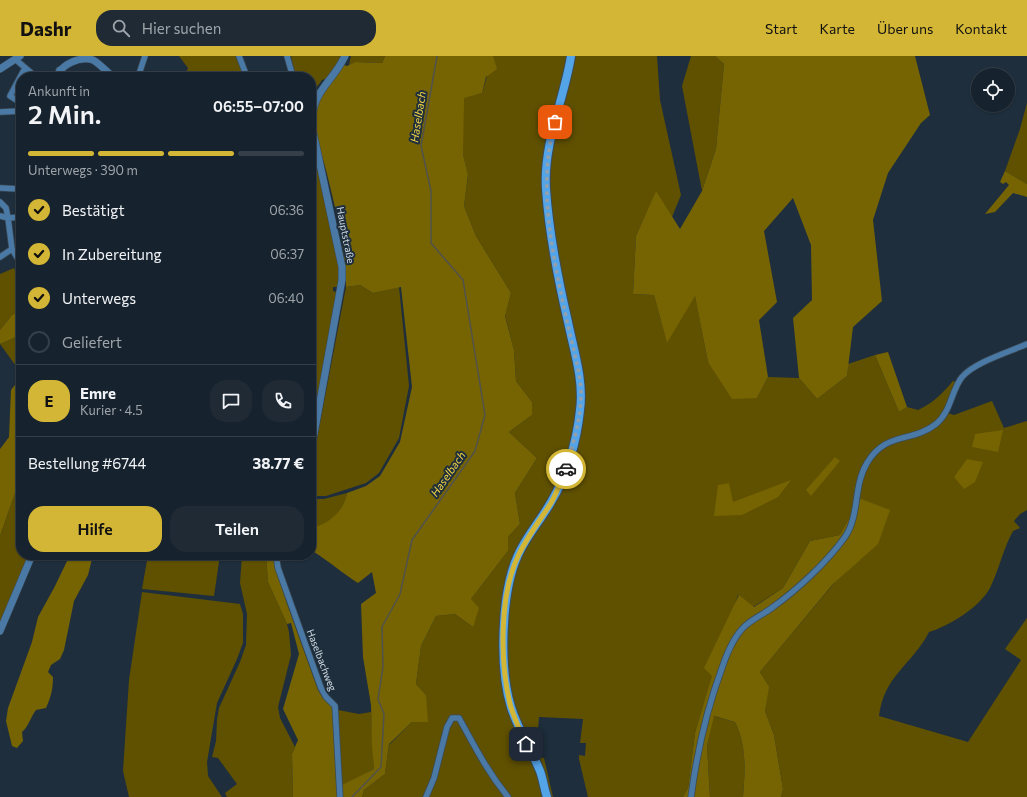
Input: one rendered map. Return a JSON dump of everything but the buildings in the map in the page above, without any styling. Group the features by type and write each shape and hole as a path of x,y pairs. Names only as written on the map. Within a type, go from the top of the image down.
{"main road":[{"path":"547,797 540,772 517,724 511,706 506,683 504,625 507,597 518,556 531,531 552,501 566,470 581,409 581,388 558,280 546,187 546,168 551,137 567,78 571,56"}],"street":[{"path":"140,72 145,56"},
{"path":"239,56 245,72"},
{"path":"287,56 292,72"},
{"name":"Hauptstraße","path":"316,97 344,56"},
{"path":"0,69 18,57 25,68 30,72"},
{"path":"59,72 67,59 84,58 92,59 107,72"},
{"path":"23,72 25,68"},
{"path":"16,85 10,96 16,100"},
{"path":"0,112 16,111"},
{"name":"Hauptstraße","path":"316,146 342,267 342,280 316,423"},
{"path":"0,188 16,189"},
{"path":"0,202 6,208 12,249 16,256"},
{"path":"0,216 8,218 16,217"},
{"path":"0,257 12,249"},
{"path":"691,797 703,725 717,681 734,640 745,626 773,608 821,564 845,537 852,524 856,489 860,475 867,462 879,447 897,438 923,432 936,424 946,413 962,378 970,370 1027,344"},
{"path":"0,631 30,560"},
{"name":"Haselbachweg","path":"277,560 278,568 321,688 326,697 335,706 340,797"},
{"path":"426,797 434,778 447,727 452,718 456,717 459,718 489,773 508,797"}],"shaded area":[{"path":"179,56 236,56 242,72 186,72 188,68"},
{"path":"291,56 342,56 328,78 322,80 316,88 316,72 294,72"},
{"path":"351,56 385,56 382,63 355,62 349,65"},
{"path":"385,56 493,56 497,69 486,77 482,93 464,98 463,154 468,175 464,206 476,236 511,293 505,316 514,350 516,381 532,402 532,415 509,432 537,458 515,493 520,524 508,537 508,551 471,599 479,608 473,627 455,614 436,616 421,646 416,684 426,695 428,722 412,722 389,744 385,774 364,790 362,797 293,797 292,754 298,740 283,709 299,654 291,623 287,624 268,582 266,560 274,560 286,601 318,690 323,698 338,710 342,785 374,769 371,705 363,657 361,604 376,593 372,572 358,583 316,553 316,527 331,519 340,510 347,493 366,486 380,476 400,442 412,387 401,287 373,293 360,285 346,287 346,273 340,230 316,133 316,108 317,102 323,90 344,65 347,66 355,62 382,63"},
{"path":"493,56 657,56 660,100 681,195 672,217 656,192 636,236 633,294 654,295 667,342 695,295 708,362 757,398 768,377 799,378 817,399 847,376 848,364 875,355 899,412 907,407 918,410 937,398 953,381 956,382 945,412 954,415 992,401 1004,428 1027,421 1027,510 1020,514 1014,521 1020,528 1013,531 990,588 972,609 946,625 929,632 887,690 882,702 879,716 968,742 1021,660 1005,649 1027,618 1027,797 781,797 783,789 774,735 765,711 768,686 760,672 835,582 878,542 840,535 810,541 783,588 753,607 738,595 695,733 688,788 683,797 588,797 579,759 579,755 585,756 586,743 580,743 583,719 539,717 536,756 544,758 553,797 362,797 364,790 385,774 389,745 412,722 426,695 416,684 421,646 436,616 455,614 473,627 471,599 508,551 508,537 520,524 515,493 537,458 509,432 532,415 532,402 516,381 514,350 505,315 511,293 476,236 464,206 468,176 463,154 463,97 482,93"},
{"path":"691,56 715,56 724,64 716,149 702,191 682,86"},
{"path":"715,56 915,56 930,115 921,123 888,173 873,220 882,301 853,327 847,376 817,399 799,378 793,318 812,300 811,245 793,198 764,231 777,302 759,320 768,377 757,398 732,399 708,362 695,296 667,343 654,295 633,294 636,236 656,191 680,229 702,191 716,149 724,64"},
{"path":"1027,103 1027,184 1005,171 1020,129"},
{"path":"316,159 340,269 339,287 333,287 333,291 339,293 316,406"},
{"path":"1005,171 1027,184 1027,197 1013,193 995,212 985,214 1009,185 1006,182 1003,184 1000,182"},
{"path":"14,268 16,273 16,313 12,315 0,330 0,274"},
{"path":"360,285 373,293 399,287 409,386 399,438 379,473 366,483 326,496 316,496 316,444 346,287"},
{"path":"16,313 16,337 0,344 0,330 12,315"},
{"path":"16,337 16,366 0,344"},
{"path":"888,352 907,407 899,412 875,355"},
{"path":"16,384 16,490 0,536 0,449 9,437 11,390"},
{"path":"1003,430 998,452 972,447 975,434"},
{"path":"835,457 840,461 811,496 806,490"},
{"path":"967,459 983,462 975,482 964,489 954,477"},
{"path":"791,480 778,497 742,515 714,516 718,485 729,483 733,502"},
{"path":"16,490 16,560 27,560 0,624 0,536"},
{"path":"347,493 343,505 335,516 324,524 316,526 316,499 324,499"},
{"path":"861,499 890,510 878,544 833,584 760,672 769,687 765,711 774,735 783,789 781,797 743,797 744,759 742,740 739,731 735,722 714,716 707,746 710,797 683,797 688,788 695,733 712,676 704,668 739,595 754,607 783,588 810,541 840,535"},
{"path":"68,560 92,560 88,575 74,601 64,650 60,659 51,665 48,672 53,677 52,689 48,704 46,708 36,710 22,732 23,741 17,748 12,746 6,721 8,708 32,642 38,617"},
{"path":"147,560 219,560 214,596 142,589"},
{"path":"242,560 266,560 268,582 287,624 289,632 291,655 278,707 280,718 295,747 292,754 293,797 227,797 225,793 237,784 218,758 212,757 216,741 219,708 246,645 247,614 240,583"},
{"path":"142,592 240,604 243,614 243,643 217,703 207,762 208,776 222,797 129,797 123,771 129,680"},
{"path":"338,710 359,714 371,712 374,769 342,786"},
{"path":"713,716 735,722 739,731 742,740 744,759 743,797 710,797 707,746"}],"waterway":[{"name":"Haselbach","path":"352,797 381,767 384,714 378,699 383,667 382,627 400,594 412,540 475,451 485,415 463,280 431,243 431,191 421,146 437,56"}],"way so far":[{"path":"555,122 546,168 546,187 558,280 581,388 581,409 566,469"}],"route":[{"path":"526,744 511,706 506,683 504,625 507,597 512,573 518,556 531,531 552,501 566,469"}]}
